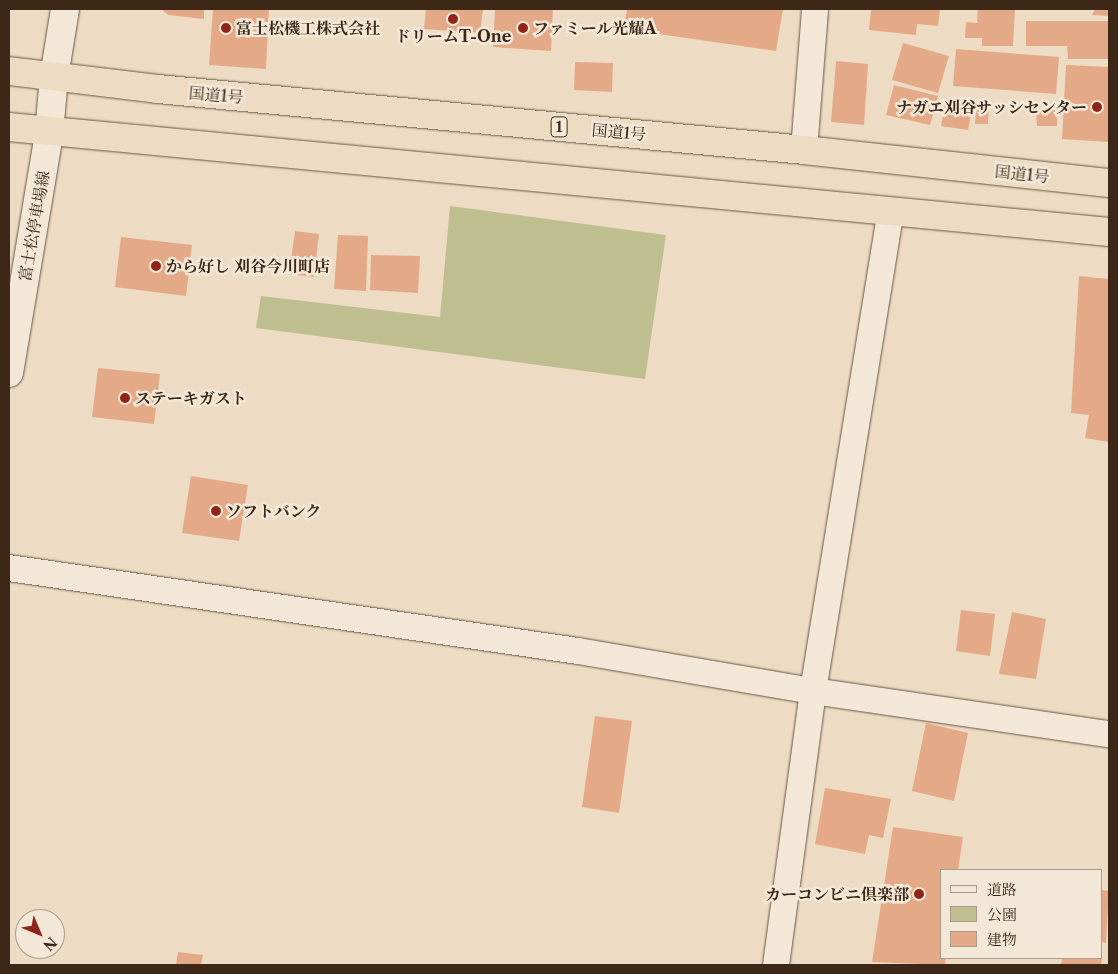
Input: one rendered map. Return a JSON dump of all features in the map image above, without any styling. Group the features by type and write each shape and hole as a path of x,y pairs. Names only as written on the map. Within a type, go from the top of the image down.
{"highway":[{"name":"国道1号","path":"9,71 54,77 804,150 1109,183"},
{"path":"9,127 49,133 1109,232"}],"main road":[{"name":"富士松停車場線","path":"9,373 49,133 54,77 65,9"}],"street":[{"path":"804,150 815,9"},
{"path":"776,965 813,691 891,211"},
{"path":"9,568 578,651 813,691 1109,734"}],"green space":[{"path":"450,206 666,235 645,379 256,328 261,296 440,317"}],"building":[{"path":"161,9 204,9 204,19 168,15"},
{"path":"213,9 269,9 266,69 209,65"},
{"name":"ドリームT-One","path":"426,9 483,9 480,33 424,29"},
{"name":"ファミール光耀A","path":"495,9 553,9 551,51 493,47"},
{"path":"627,9 783,9 776,51 624,29"},
{"path":"871,9 940,9 938,26 917,24 916,35 869,30"},
{"path":"978,9 1015,9 1013,46 982,46 982,38 965,38 966,22 977,23"},
{"path":"1095,9 1109,9 1109,16 1092,15"},
{"path":"1026,21 1109,21 1109,59 1068,59 1067,46 1026,46"},
{"path":"903,43 949,56 938,93 892,80"},
{"path":"956,49 1059,57 1056,94 953,86"},
{"path":"836,61 868,64 864,125 831,122"},
{"path":"575,62 613,63 612,92 574,90"},
{"path":"1066,65 1109,67 1109,142 1062,139"},
{"path":"894,85 938,96 930,125 886,115"},
{"path":"946,98 973,103 968,130 941,126"},
{"path":"977,101 989,102 988,124 975,124"},
{"path":"1057,110 1057,126 1037,126 1036,111"},
{"path":"295,231 319,234 314,277 289,274"},
{"path":"338,235 368,236 366,291 334,289"},
{"path":"121,237 192,245 186,296 115,287"},
{"path":"371,255 420,256 418,293 370,290"},
{"path":"1079,276 1109,279 1109,442 1085,438 1089,415 1071,413"},
{"path":"98,368 160,374 154,424 92,417"},
{"path":"191,476 248,485 239,541 182,533"},
{"path":"961,610 995,614 990,656 956,651"},
{"path":"1012,612 1046,619 1036,679 999,674"},
{"path":"595,716 632,721 619,813 582,807"},
{"path":"926,723 968,733 954,801 912,791"},
{"path":"825,788 891,799 883,838 869,835 865,854 815,844"},
{"path":"893,827 963,837 958,869 940,869 940,959 946,959 945,965 872,962"},
{"path":"1103,890 1109,891 1106,943 1103,942"},
{"path":"178,952 203,955 201,965 176,965"},
{"path":"1062,959 1102,959 1101,965 1061,965"}],"place":[{"name":"ドリームT-One","path":"453,19"},
{"name":"富士松機工株式会社","path":"226,28"},
{"name":"ファミール光耀A","path":"523,28"},
{"name":"ナガエ刈谷サッシセンター","path":"1097,107"},
{"name":"から好し 刈谷今川町店","path":"156,266"},
{"name":"ステーキガスト","path":"125,398"},
{"name":"ソフトバンク","path":"216,511"},
{"name":"カーコンビニ倶楽部","path":"919,894"}]}
